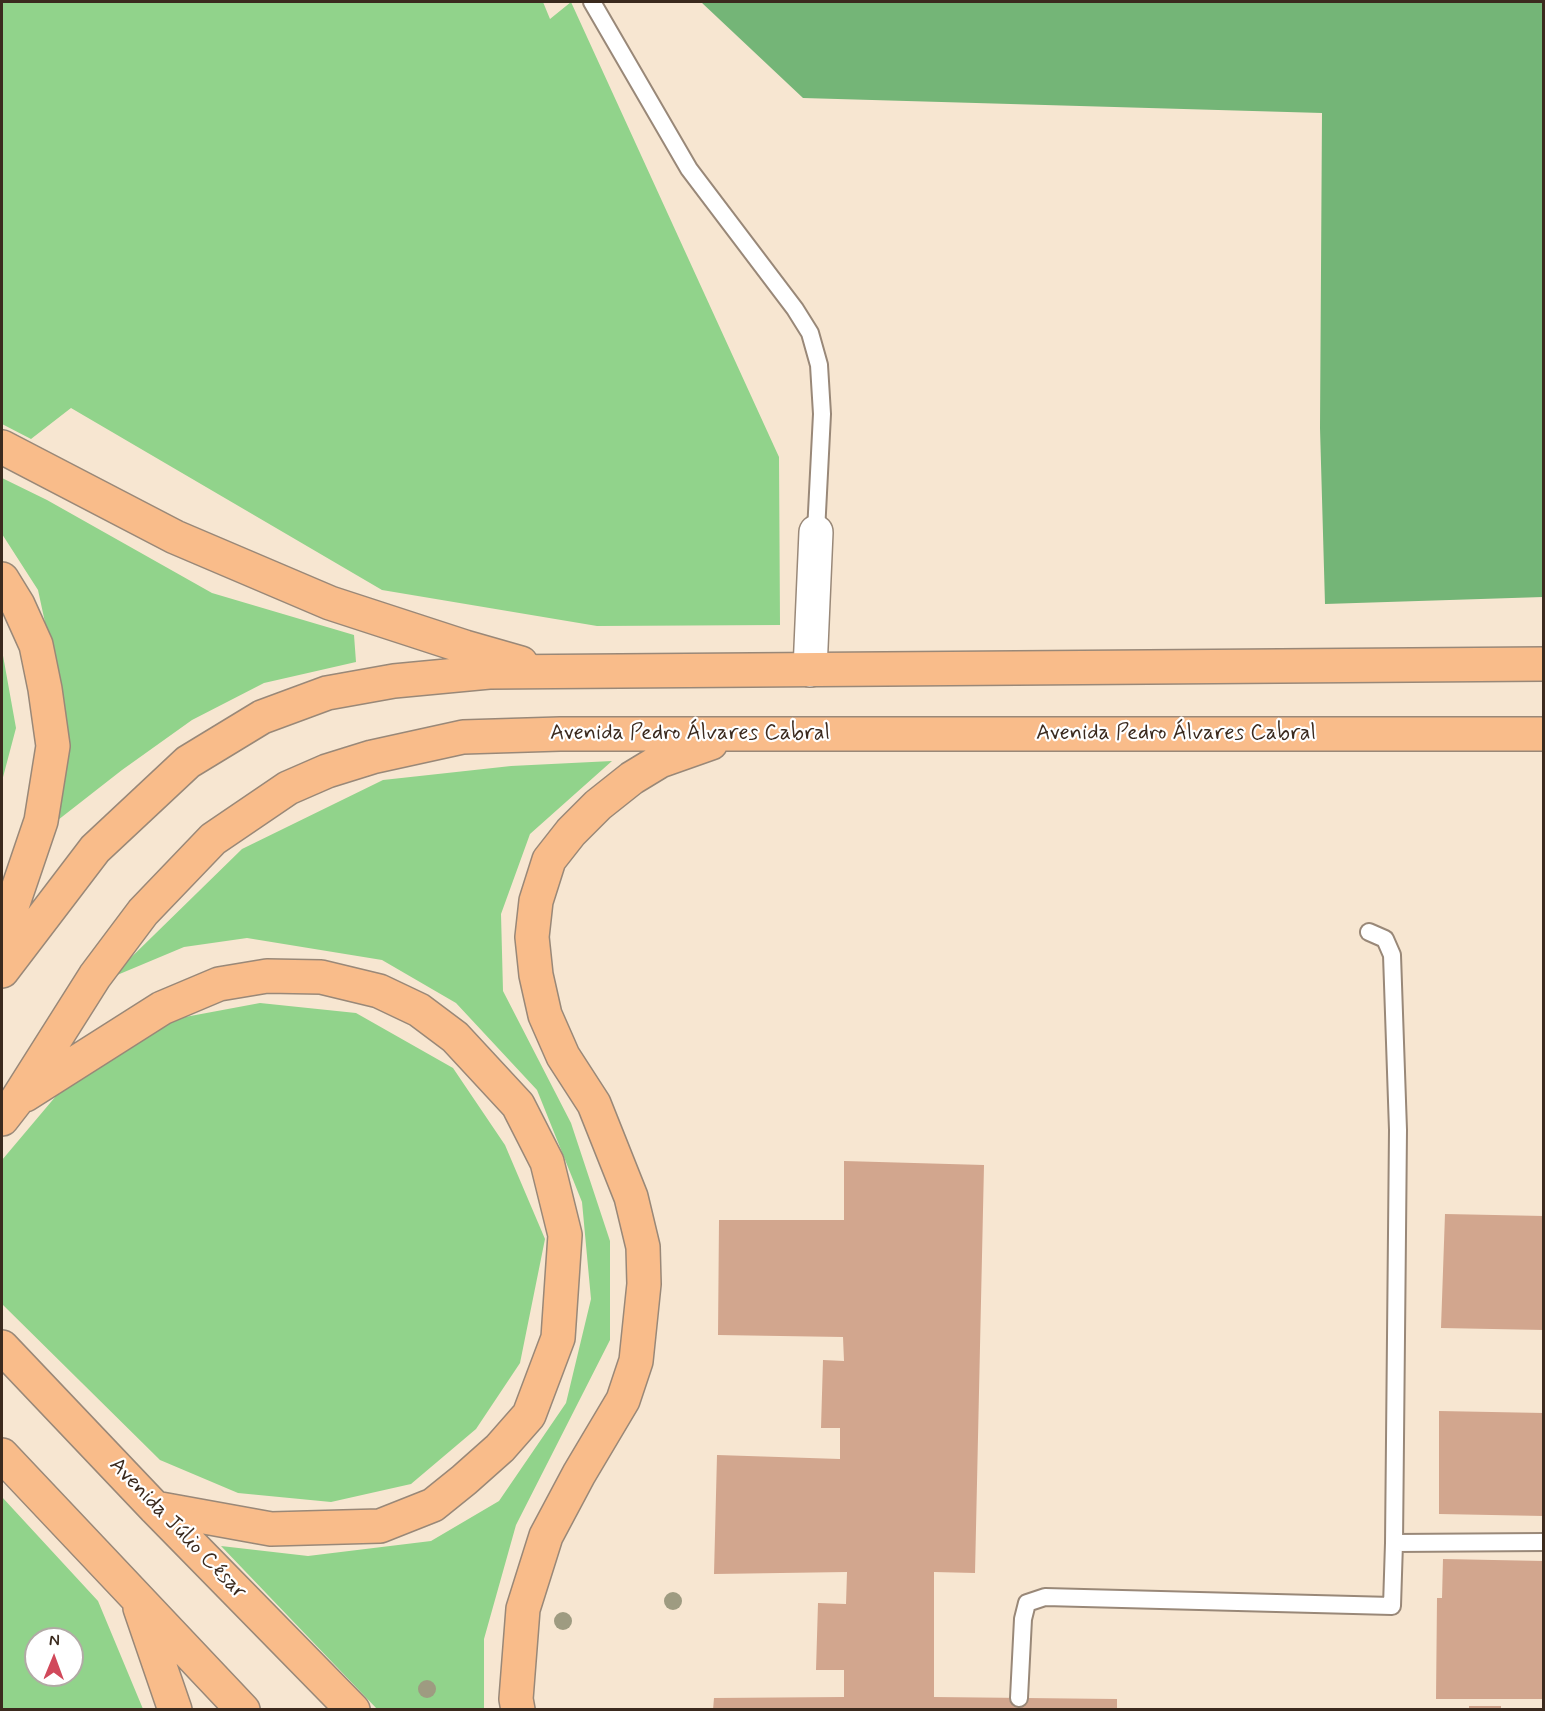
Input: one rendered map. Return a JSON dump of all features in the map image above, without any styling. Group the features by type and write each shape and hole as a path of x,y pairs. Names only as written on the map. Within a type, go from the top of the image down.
{"main road":[{"path":"2,447 175,537 330,603 465,647 551,671"},
{"path":"2,579 18,606 36,645 53,746 41,822 2,936"},
{"path":"2,971 95,849 188,762 262,717 327,693 394,681 489,672 1544,664"},
{"name":"Avenida Pedro Álvares Cabral","path":"9,1110 95,976 143,912 213,838 288,788 327,771 372,757 463,737 560,734 1544,734"},
{"path":"518,1710 516,1699 523,1609 546,1536 579,1474 623,1400 636,1360 644,1284 643,1247 631,1197 594,1104 563,1056 545,1015 532,937 536,901 549,860 571,832 598,805 632,778 660,761 734,734"},
{"path":"9,1110 162,1008 219,984 267,976 321,977 379,991 419,1010 455,1037 518,1105 547,1162 565,1235 558,1338 529,1415 500,1448 464,1480 433,1505 380,1526 271,1529 155,1508"},
{"name":"Avenida Júlio César","path":"5,1351 353,1710"},
{"path":"2,1455 243,1710"},
{"path":"137,1597 175,1710"}],"street":[{"path":"810,670 816,532"}],"lane":[{"path":"592,2 689,169 795,309 810,333 819,365 822,414 816,532"},
{"path":"1019,1698 1023,1619 1027,1603 1045,1597 1392,1606 1398,1130 1392,956 1385,939 1368,932"},
{"path":"1394,1543 1544,1542"}],"green space":[{"path":"2,2 543,2 550,19 571,2 779,457 780,625 597,626 382,590 71,408 31,439 2,424"},
{"path":"701,2 1543,2 1543,597 1325,604 1320,428 1322,113 803,98"},
{"path":"2,478 47,500 212,593 354,635 356,662 264,683 192,720 58,820 67,724 38,590 2,534"},
{"path":"2,650 16,728 2,781"},
{"path":"612,761 530,834 501,914 503,991 571,1123 610,1241 610,1340 516,1525 484,1639 484,1709 377,1709 221,1546 308,1556 431,1541 499,1501 566,1403 591,1299 582,1202 537,1090 456,1003 382,960 247,938 184,947 110,978 242,849 383,780 511,766"},
{"path":"260,1003 356,1013 453,1068 505,1145 545,1239 520,1363 476,1429 411,1484 331,1502 238,1493 160,1460 2,1304 2,1160 56,1096 169,1020"},
{"path":"2,1497 98,1601 143,1709 2,1709"}],"building":[{"path":"844,1161 984,1165 975,1573 934,1572 934,1697 1117,1699 1117,1710 713,1710 714,1698 844,1697 844,1670 816,1670 818,1603 846,1604 847,1572 714,1574 717,1455 840,1459 840,1428 821,1428 823,1360 844,1361 843,1337 718,1335 719,1220 844,1220"},
{"path":"1445,1214 1544,1216 1544,1330 1441,1328"},
{"path":"1439,1411 1544,1413 1544,1516 1439,1514"},
{"path":"1443,1559 1544,1561 1544,1699 1436,1699 1437,1598 1442,1598"},
{"path":"1469,1706 1501,1706 1501,1710 1469,1710"}]}
